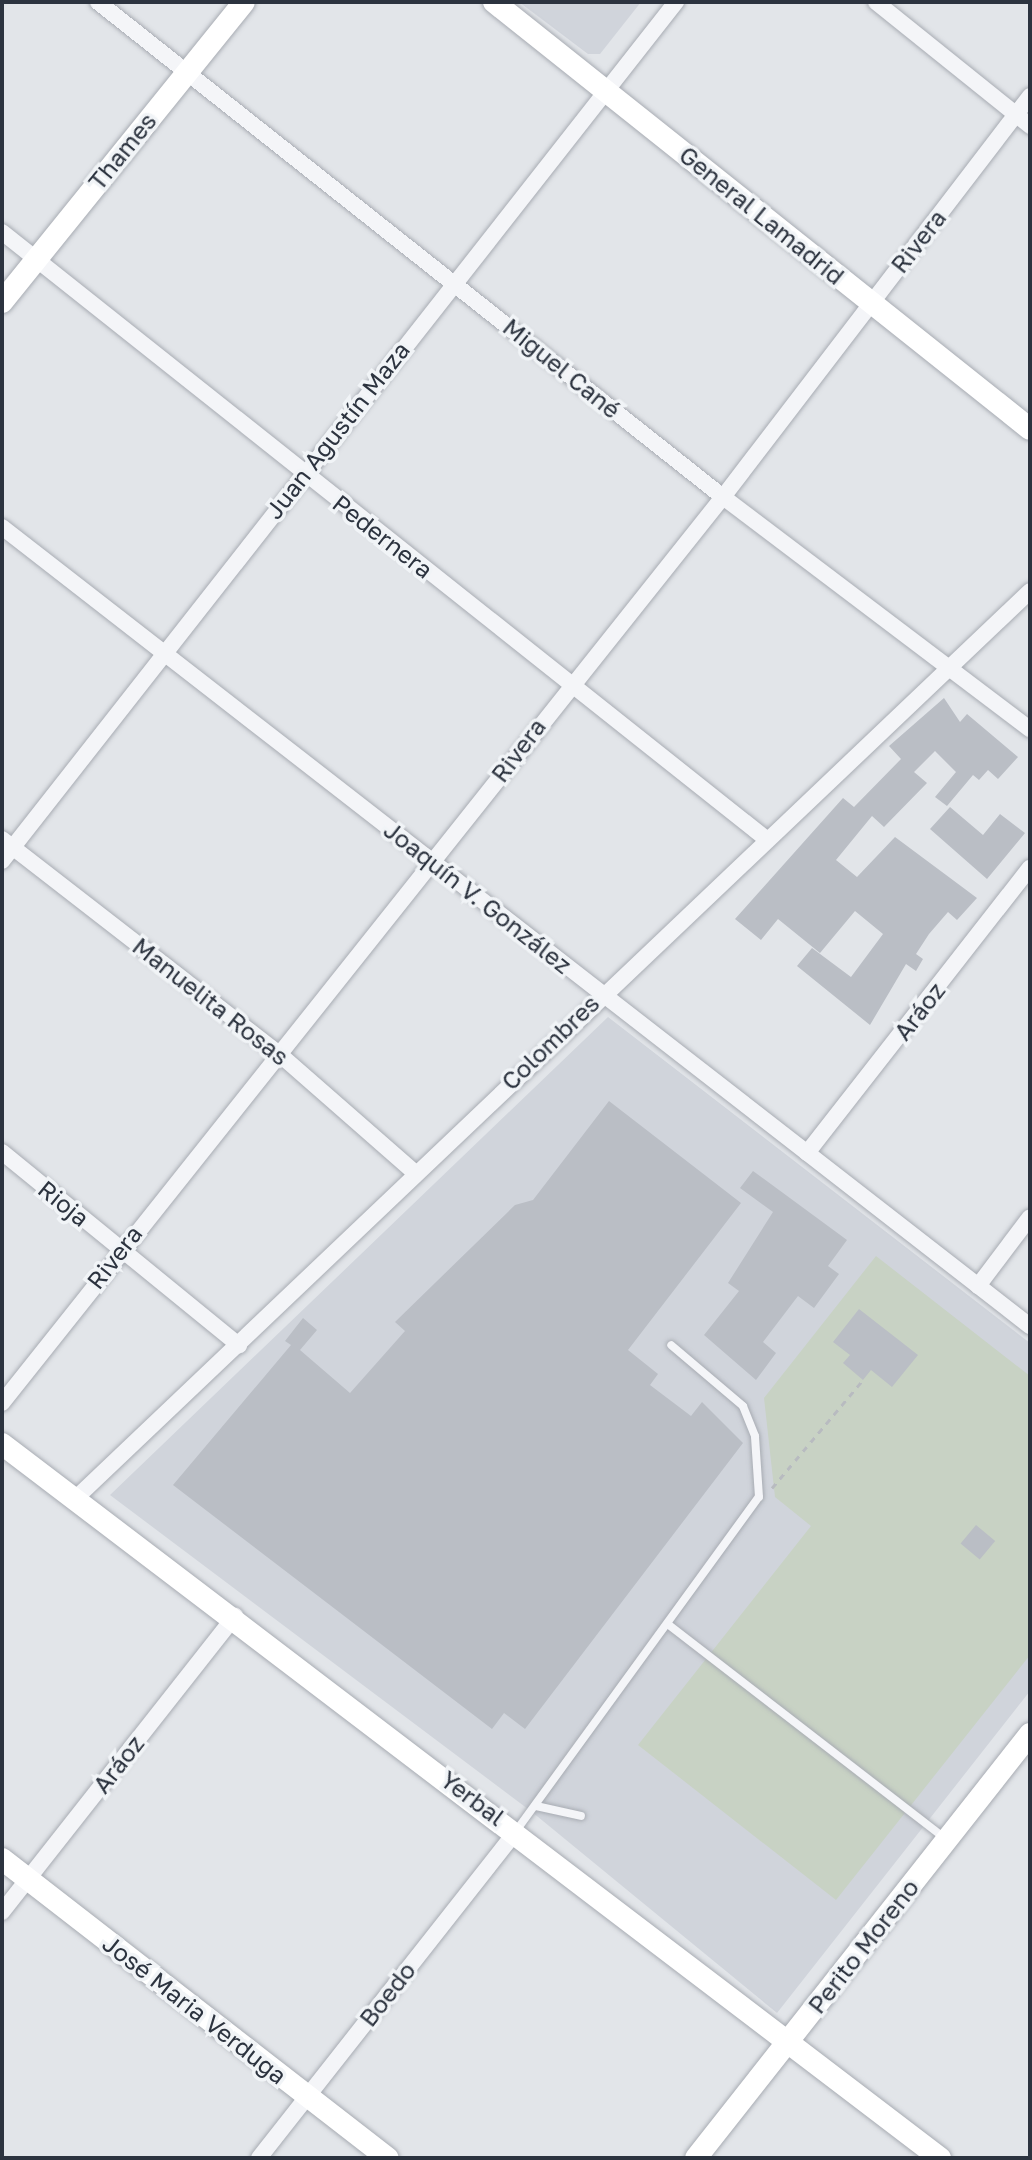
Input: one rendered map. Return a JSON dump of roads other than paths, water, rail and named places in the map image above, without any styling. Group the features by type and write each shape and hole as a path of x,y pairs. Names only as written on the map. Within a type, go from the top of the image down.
{"street":[{"name":"Miguel Cané","path":"98,2 723,497 1030,729"},
{"name":"Thames","path":"2,302 244,2"},
{"name":"General Lamadrid","path":"494,2 1030,429"},
{"name":"Juan Agustín Maza","path":"2,861 8,843 676,2"},
{"path":"876,2 1030,126"},
{"name":"Rivera","path":"2,1403 277,1052 433,862 569,682 723,497 1030,96"},
{"name":"Pedernera","path":"2,232 765,838"},
{"name":"Joaquín V. González","path":"2,527 1030,1326"},
{"name":"Colombres","path":"76,1498 239,1345 601,993 947,665 1030,591"},
{"name":"Manuelita Rosas","path":"8,843 277,1052 414,1172"},
{"name":"Aráoz","path":"807,1153 1030,868"},
{"name":"Rioja","path":"2,1152 239,1345"},
{"path":"978,1286 1030,1217"},
{"name":"Yerbal","path":"2,1444 235,1616 940,2158"},
{"name":"Aráoz","path":"2,1912 235,1616"},
{"name":"Perito Moreno","path":"696,2158 1030,1734"},
{"name":"Boedo","path":"259,2158 516,1831"},
{"name":"José Maria Verduga","path":"2,1859 388,2158"}],"lane":[{"path":"516,1831 567,1767 589,1721 669,1625 759,1497 755,1436 743,1406 671,1345"},
{"path":"669,1625 947,1840"},
{"path":"536,1806 581,1816"}]}
